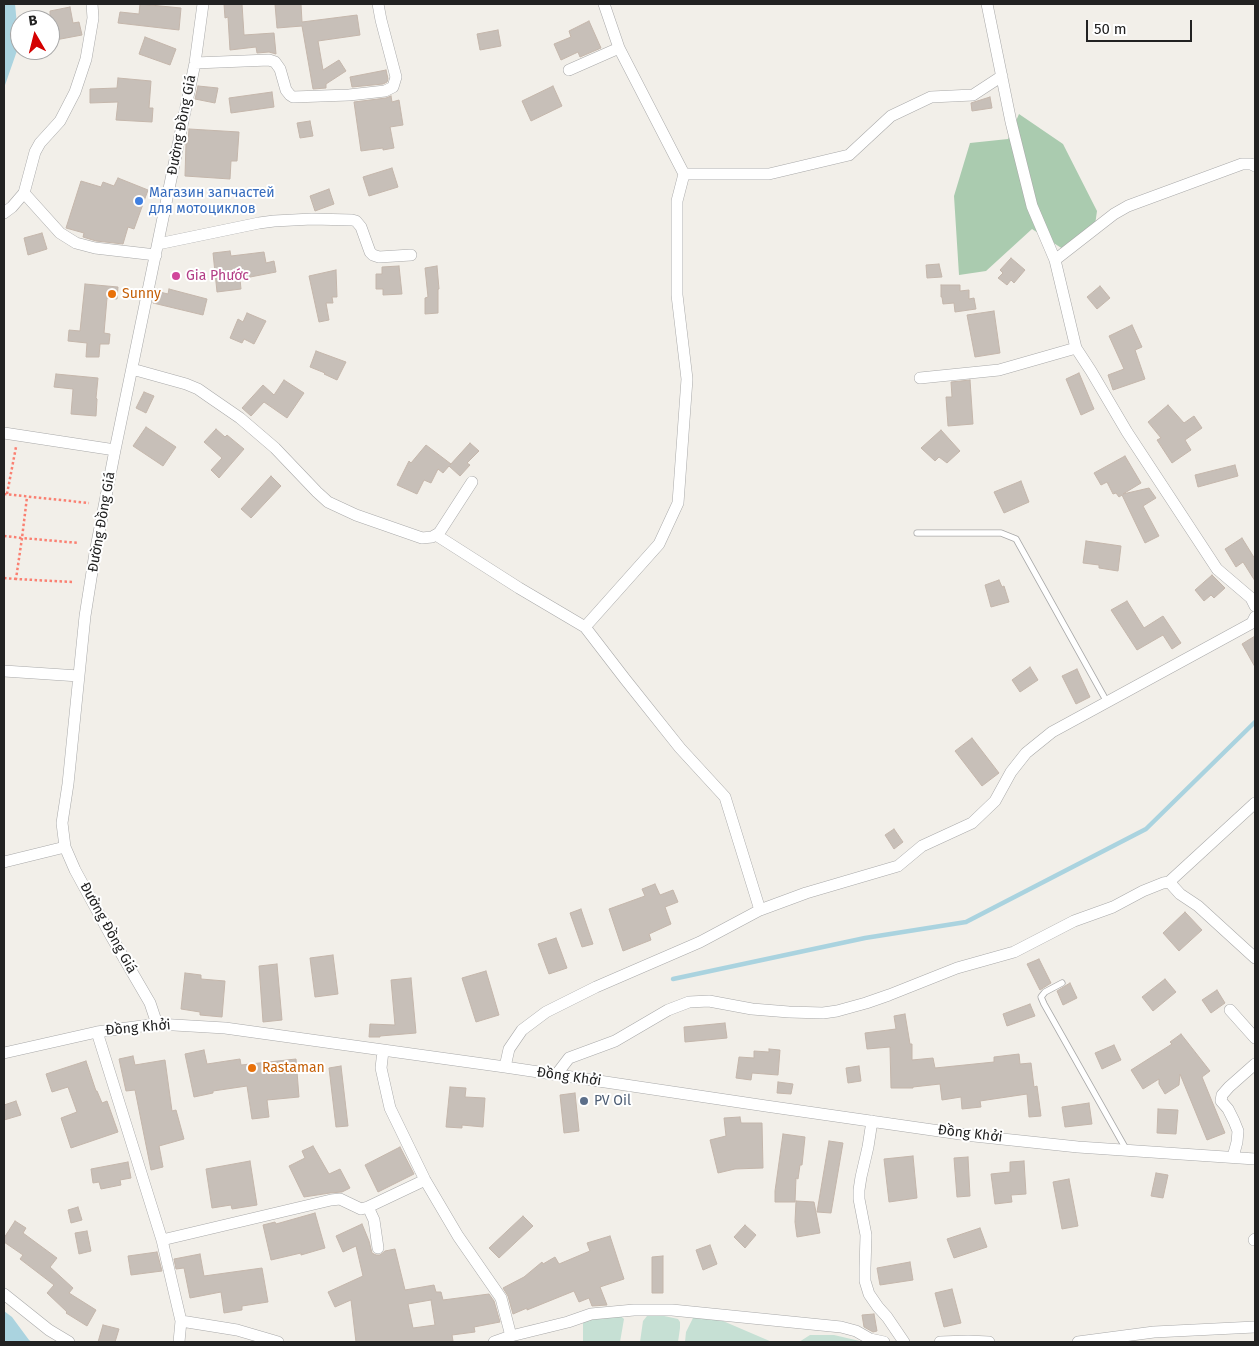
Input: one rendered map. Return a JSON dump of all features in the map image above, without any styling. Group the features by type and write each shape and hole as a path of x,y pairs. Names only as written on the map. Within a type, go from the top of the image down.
{"street":[{"path":"4,214 24,194 35,152 68,109 86,59 93,18 92,4"},
{"name":"Đường Đồng Giá","path":"157,1024 150,1003 106,928 65,847 62,823 68,784 85,616 94,562 115,450 195,63 203,4"},
{"path":"195,63 269,60 275,62 280,69 286,90 293,97 349,95 385,91 393,87 396,78 378,4"},
{"path":"585,626 659,544 678,503 687,379 677,295 677,201 684,174 619,48 604,4"},
{"path":"987,4 1011,122 1032,206 1055,260 1076,348 1127,432 1217,569 1251,598 1255,606"},
{"path":"568,70 619,48"},
{"path":"684,174 769,174 849,155 891,116 931,97 973,95 1002,76"},
{"path":"1055,260 1114,214 1128,206 1242,164 1255,166"},
{"path":"24,194 60,233 76,242 95,248 157,249 259,223 312,219 356,221 361,227 372,255 379,257 411,255"},
{"path":"920,378 999,370 1076,348"},
{"path":"132,369 198,389 240,418 275,448 328,502 356,515 422,538 432,537 439,533 472,482"},
{"path":"4,433 115,450"},
{"path":"436,535 519,588 585,626 674,740 725,797 760,910"},
{"path":"505,1067 508,1049 522,1030 546,1012 596,987 700,942 760,910 806,893 898,866 922,846 972,823 995,801 1011,772 1026,753 1052,732 1244,628 1252,623 1255,618"},
{"path":"4,671 79,676"},
{"path":"556,1075 569,1058 615,1040 668,1010 689,1002 708,1001 752,1009 788,1012 837,1010 889,995 957,968 1014,952 1074,920 1113,907 1143,891 1169,882 1255,802"},
{"path":"4,862 65,847"},
{"path":"1169,882 1180,894 1198,906 1255,958"},
{"path":"1230,1010 1255,1038"},
{"name":"Đồng Khởi","path":"4,1053 97,1032 157,1024 225,1028 974,1136 1255,1159"},
{"path":"97,1032 162,1240 181,1321 179,1342"},
{"path":"383,1051 381,1068 390,1108 425,1180 458,1236 501,1298 511,1336"},
{"path":"1233,1157 1238,1131 1231,1115 1221,1101 1222,1095 1228,1087 1255,1064"},
{"path":"872,1121 859,1190 866,1235 865,1281 869,1294 888,1317 904,1342"},
{"path":"162,1240 331,1200 340,1199 361,1209 425,1180"},
{"path":"368,1207 374,1220 378,1248"},
{"path":"4,1294 49,1330 69,1342"},
{"path":"494,1342 591,1314 634,1310 672,1310 841,1327 856,1331 870,1339 884,1342"},
{"path":"181,1321 236,1330 278,1342"},
{"path":"1078,1342 1154,1332 1255,1327"},
{"path":"940,1342 989,1342"}],"lane":[{"path":"917,533 1001,533 1016,539 1107,702"},
{"path":"1062,983 1045,992 1041,997 1126,1149"}],"path":[{"path":"17,441 5,495 89,504"},
{"path":"16,579 27,496"},
{"path":"4,536 79,543"},
{"path":"4,578 72,582"}],"green space":[{"path":"1019,114 1063,144 1097,211 1095,225 1066,251 1032,229 986,271 959,275 954,196 970,143 1008,139"},
{"path":"618,1314 624,1319 620,1342 583,1342 583,1322 585,1318"},
{"path":"655,1314 678,1319 680,1328 678,1342 640,1342 643,1321 647,1316"},
{"path":"693,1318 723,1321 772,1342 685,1342 686,1332"},
{"path":"810,1335 834,1335 864,1342 799,1342"}],"water":[{"path":"4,4 15,4 16,10 10,10 10,60 14,60 4,88"},
{"path":"4,1311 12,1317 32,1342 4,1342"}],"building":[{"path":"140,4 181,8 179,30 118,23 120,12 139,14"},
{"path":"224,4 242,4 244,35 274,33 276,54 269,52 257,53 256,47 230,50 228,17 225,18"},
{"path":"275,4 301,4 302,22 357,15 360,35 318,41 323,70 339,60 346,71 326,84 326,88 313,89 302,26 277,28"},
{"path":"70,7 73,23 79,22 82,35 60,39 60,10 55,10"},
{"path":"589,21 601,48 580,57 578,52 561,60 554,44 571,37 569,31"},
{"path":"498,30 501,46 480,50 477,34"},
{"path":"145,37 176,49 170,65 139,54"},
{"path":"386,70 388,79 383,84 352,87 350,77"},
{"path":"118,78 151,81 149,108 153,108 152,122 116,120 118,102 90,103 90,89 117,88"},
{"path":"198,86 218,88 215,103 195,99"},
{"path":"553,86 562,106 531,121 522,101"},
{"path":"272,92 274,107 231,113 229,98"},
{"path":"391,96 392,102 399,100 403,125 390,127 394,148 361,151 354,102"},
{"path":"990,97 992,108 972,111 971,103"},
{"path":"310,121 313,136 300,138 297,123"},
{"path":"189,129 239,132 237,161 231,161 230,179 185,176 186,143 188,143"},
{"path":"392,168 398,187 369,196 363,177"},
{"path":"118,178 148,190 134,229 128,227 123,244 96,241 83,237 84,233 66,228 81,181 101,187 103,182 114,186"},
{"path":"329,189 334,204 315,211 310,196"},
{"path":"42,233 47,249 28,255 24,238"},
{"path":"230,251 231,256 264,252 266,263 274,261 276,272 240,279 241,289 217,292 213,253"},
{"path":"1011,258 1025,270 1014,283 1011,280 1007,285 998,278 1003,273 1000,270"},
{"path":"939,264 942,277 927,278 926,265"},
{"path":"399,266 402,294 383,295 383,289 376,289 376,274 382,274 382,267"},
{"path":"437,266 439,289 438,313 425,314 425,298 428,297 425,268"},
{"path":"336,270 337,297 332,297 333,303 326,303 329,320 319,322 309,276"},
{"path":"85,284 118,287 117,299 107,298 104,333 110,334 109,344 100,344 99,357 86,357 87,343 68,341 69,330 80,331"},
{"path":"941,285 960,285 960,291 969,290 969,299 974,298 976,309 955,312 954,303 943,304"},
{"path":"1100,286 1110,298 1097,309 1087,297"},
{"path":"169,289 207,299 203,315 153,303 156,291 168,294"},
{"path":"994,311 1000,353 975,357 967,315"},
{"path":"247,313 266,321 254,344 244,339 242,343 230,338 238,319 243,322"},
{"path":"1132,325 1142,347 1135,350 1145,379 1113,390 1108,375 1124,369 1109,336"},
{"path":"316,351 346,362 337,380 310,367"},
{"path":"1079,373 1094,409 1081,415 1066,379"},
{"path":"56,374 98,378 96,416 71,414 73,389 54,387"},
{"path":"284,380 304,393 287,418 264,402 251,416 242,408 263,385 274,395"},
{"path":"970,380 973,424 948,426 946,397 952,397 951,382"},
{"path":"144,392 154,396 146,413 136,408"},
{"path":"1168,405 1184,423 1194,416 1202,428 1185,440 1191,450 1172,463 1157,440 1161,438 1148,422"},
{"path":"146,427 176,447 163,466 133,446"},
{"path":"216,429 225,437 227,435 244,449 219,478 211,470 222,458 204,442"},
{"path":"941,430 960,451 947,463 939,457 935,461 921,448"},
{"path":"470,443 479,451 467,463 470,465 460,476 449,466 443,473 438,469 431,483 424,480 417,494 397,485 409,461 411,463 426,445 451,464"},
{"path":"1125,456 1141,483 1123,494 1149,488 1156,498 1143,506 1159,536 1145,543 1122,495 1119,497 1116,493 1113,494 1107,482 1101,485 1094,473"},
{"path":"1235,465 1238,476 1198,487 1195,475"},
{"path":"271,476 281,486 251,518 241,509"},
{"path":"1021,481 1029,502 1004,513 994,492"},
{"path":"1242,538 1255,559 1255,581 1243,562 1236,567 1225,549"},
{"path":"1086,541 1121,546 1118,571 1099,568 1099,565 1083,563"},
{"path":"1212,575 1225,588 1214,598 1211,595 1204,601 1195,590"},
{"path":"999,580 1002,587 1004,586 1009,602 991,607 985,585"},
{"path":"1127,601 1144,628 1163,616 1181,643 1172,649 1163,635 1137,650 1111,610"},
{"path":"1255,636 1255,667 1242,644"},
{"path":"1030,667 1038,680 1020,692 1012,680"},
{"path":"1077,669 1090,697 1076,704 1062,676"},
{"path":"972,738 999,773 982,786 955,751"},
{"path":"894,829 903,842 894,849 885,835"},
{"path":"655,884 660,895 673,890 678,902 665,907 671,924 649,934 651,940 623,951 609,909 645,896 642,889"},
{"path":"581,909 593,944 582,947 570,913"},
{"path":"1185,912 1202,930 1179,951 1163,933"},
{"path":"556,938 567,968 549,974 538,944"},
{"path":"333,955 338,994 315,997 310,958"},
{"path":"1039,959 1051,983 1040,990 1027,964"},
{"path":"277,964 282,1020 263,1022 259,966"},
{"path":"486,971 499,1015 476,1022 462,978"},
{"path":"185,973 201,975 201,979 225,981 222,1017 200,1015 200,1012 181,1009"},
{"path":"411,978 416,1033 369,1037 370,1024 395,1025 391,980"},
{"path":"1165,979 1176,992 1153,1011 1142,997"},
{"path":"1070,983 1077,998 1063,1005 1057,991"},
{"path":"1217,990 1225,1003 1211,1013 1202,1000"},
{"path":"1030,1004 1035,1016 1007,1026 1003,1014"},
{"path":"905,1014 910,1044 912,1044 912,1060 933,1058 935,1068 994,1062 994,1057 1019,1054 1020,1064 1031,1063 1034,1087 1037,1086 1041,1116 1029,1117 1027,1094 980,1101 981,1107 962,1109 961,1097 942,1100 940,1084 913,1088 891,1088 890,1047 867,1049 865,1033 896,1029 894,1016"},
{"path":"725,1023 727,1038 685,1042 684,1027"},
{"path":"1181,1034 1210,1071 1202,1077 1225,1133 1207,1140 1180,1074 1179,1085 1165,1094 1159,1084 1159,1079 1143,1089 1131,1070 1172,1044 1170,1042"},
{"path":"1114,1045 1121,1060 1102,1069 1095,1053"},
{"path":"769,1049 780,1050 778,1075 752,1073 751,1080 736,1078 739,1057 754,1058 754,1051 769,1052"},
{"path":"204,1050 207,1064 240,1059 241,1065 296,1059 299,1097 267,1100 269,1117 252,1119 247,1086 213,1091 213,1093 194,1097 185,1054"},
{"path":"133,1056 135,1065 165,1060 172,1111 176,1110 184,1139 159,1146 163,1167 151,1170 135,1090 126,1091 119,1059"},
{"path":"86,1061 96,1091 102,1103 107,1101 118,1132 71,1148 61,1118 77,1112 68,1087 52,1092 46,1074"},
{"path":"341,1066 348,1126 336,1127 329,1068"},
{"path":"859,1066 861,1081 848,1083 846,1068"},
{"path":"778,1082 793,1084 791,1094 777,1093"},
{"path":"450,1087 466,1088 465,1097 485,1098 483,1127 462,1125 462,1128 446,1127"},
{"path":"575,1093 579,1131 564,1133 560,1095"},
{"path":"16,1101 21,1115 4,1120 4,1105"},
{"path":"1089,1103 1092,1124 1065,1127 1062,1107"},
{"path":"1158,1109 1178,1110 1176,1134 1157,1133"},
{"path":"740,1117 741,1123 762,1123 763,1168 735,1169 718,1173 710,1140 726,1136 724,1118"},
{"path":"783,1134 805,1137 802,1165 800,1165 798,1179 796,1178 795,1202 775,1202"},
{"path":"829,1141 843,1143 831,1213 817,1212"},
{"path":"313,1146 329,1174 340,1169 350,1188 342,1192 304,1197 289,1166 305,1158 302,1151"},
{"path":"400,1147 414,1174 378,1192 365,1165"},
{"path":"913,1156 917,1198 889,1202 884,1159"},
{"path":"968,1157 970,1196 957,1197 954,1158"},
{"path":"250,1161 257,1205 232,1209 231,1205 212,1208 206,1169"},
{"path":"1024,1161 1026,1194 1011,1195 1012,1202 995,1204 991,1174 1010,1172 1010,1162"},
{"path":"128,1162 131,1178 120,1180 121,1185 101,1189 99,1182 93,1183 91,1169"},
{"path":"1156,1173 1168,1175 1163,1198 1151,1196"},
{"path":"1069,1179 1078,1226 1062,1229 1053,1182"},
{"path":"796,1201 814,1202 820,1233 797,1237 795,1222"},
{"path":"78,1207 82,1220 71,1223 68,1210"},
{"path":"315,1213 325,1248 301,1255 301,1253 271,1260 263,1225 275,1222 276,1224"},
{"path":"523,1216 533,1226 499,1258 489,1248"},
{"path":"15,1221 26,1228 23,1233 57,1258 50,1267 73,1288 69,1293 96,1310 87,1326 66,1313 47,1293 54,1285 20,1259 23,1255 4,1242 4,1238"},
{"path":"362,1224 372,1253 380,1255 385,1251 395,1249 405,1290 434,1285 436,1292 441,1292 443,1300 489,1294 494,1301 500,1322 474,1327 475,1332 452,1335 453,1341 447,1342 356,1342 351,1300 335,1307 328,1292 363,1276 356,1246 343,1252 336,1236","holes":["431,1300 435,1325 413,1328 408,1304"]},
{"path":"745,1225 756,1235 745,1248 734,1237"},
{"path":"980,1228 987,1247 954,1258 947,1239"},
{"path":"87,1231 91,1251 79,1254 75,1233"},
{"path":"610,1236 624,1279 600,1287 607,1305 592,1306 589,1298 579,1302 574,1291 513,1314 508,1296 503,1288 524,1277 542,1262 543,1264 555,1257 559,1264 590,1251 587,1243"},
{"path":"710,1245 717,1264 703,1270 696,1250"},
{"path":"157,1252 162,1271 131,1275 128,1256"},
{"path":"200,1254 204,1276 262,1268 268,1302 242,1306 242,1310 224,1313 221,1292 190,1298 184,1268 176,1269 174,1259"},
{"path":"663,1256 663,1293 652,1293 652,1257"},
{"path":"910,1262 913,1280 880,1285 877,1268"},
{"path":"952,1289 961,1323 944,1327 935,1293"},
{"path":"874,1314 877,1331 873,1332 864,1327 862,1315"},
{"path":"103,1325 119,1329 115,1342 98,1342"}],"waterway":[{"path":"673,979 865,938 966,922 1146,829 1255,722"}],"place":[{"name":"Магазин запчастей для мотоциклов","path":"139,201"},
{"name":"Gia Phước","path":"176,276"},
{"name":"Sunny","path":"112,294"},
{"name":"Rastaman","path":"252,1068"},
{"name":"PV Oil","path":"584,1101"}]}
